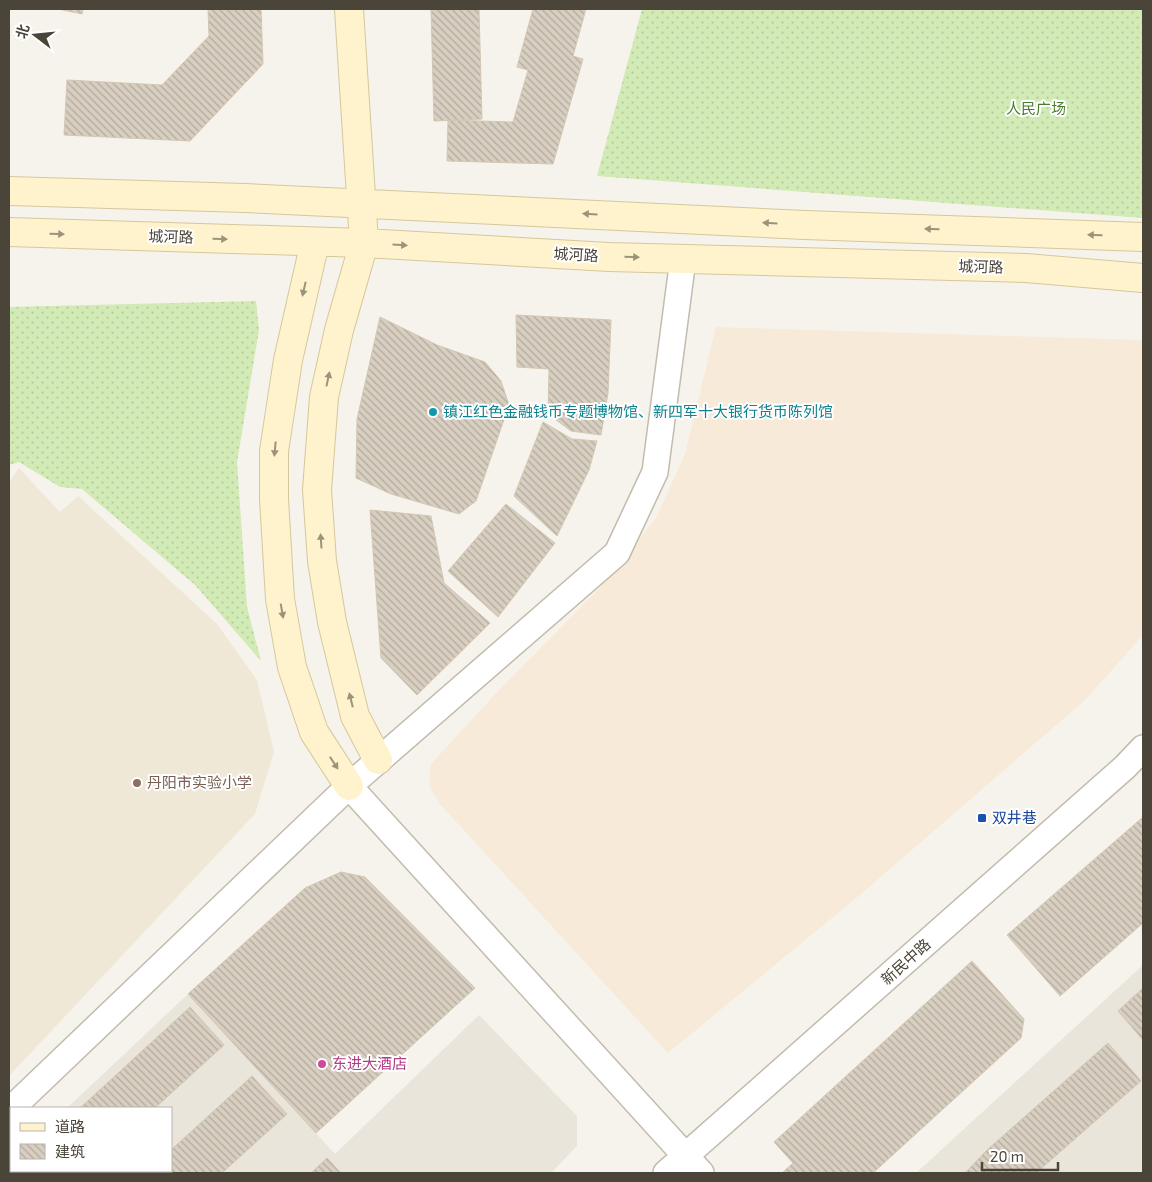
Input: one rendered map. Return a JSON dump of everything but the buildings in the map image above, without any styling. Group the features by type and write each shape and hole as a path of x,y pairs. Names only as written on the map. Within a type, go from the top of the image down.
{"main road":[{"path":"349,9 364,244 339,330 324,397 317,490 322,561 332,622 355,716 378,760"},
{"path":"9,191 361,203 805,225 1143,237"},
{"name":"城河路","path":"9,232 315,242 683,259 1026,268 1143,278"},
{"path":"315,242 288,360 274,451 274,499 280,599 292,667 314,732 349,786"}],"street":[{"path":"14,1107 349,786 617,552 655,472 683,259"},
{"name":"新民中路","path":"684,1168 1125,767 1143,748"},
{"path":"349,786 684,1168"}],"shaded area":[{"path":"716,327 1143,340 1143,635 1084,701 861,894 668,1053 440,804 429,786 431,764 499,690 597,591 656,518 685,454"},
{"name":"丹阳市实验小学","path":"19,468 60,512 78,496 217,624 257,680 274,752 255,814 9,1076 9,483"},
{"path":"1143,965 1143,1173 916,1173"},
{"path":"188,994 335,1154 479,1015 577,1116 577,1146 551,1173 9,1173 10,1162 10,1172 172,1172 172,1107 68,1107"}],"green space":[{"name":"人民广场","path":"642,9 1143,9 1143,218 597,176"},
{"path":"256,301 259,330 237,462 247,607 261,661 195,585 82,489 60,487 19,462 9,465 9,307"}],"place":[{"name":"镇江红色金融钱币专题博物馆、新四军十大银行货币陈列馆","path":"433,412"},
{"name":"丹阳市实验小学","path":"137,783"},
{"name":"双井巷","path":"982,818"},
{"name":"东进大酒店","path":"322,1064"}]}
